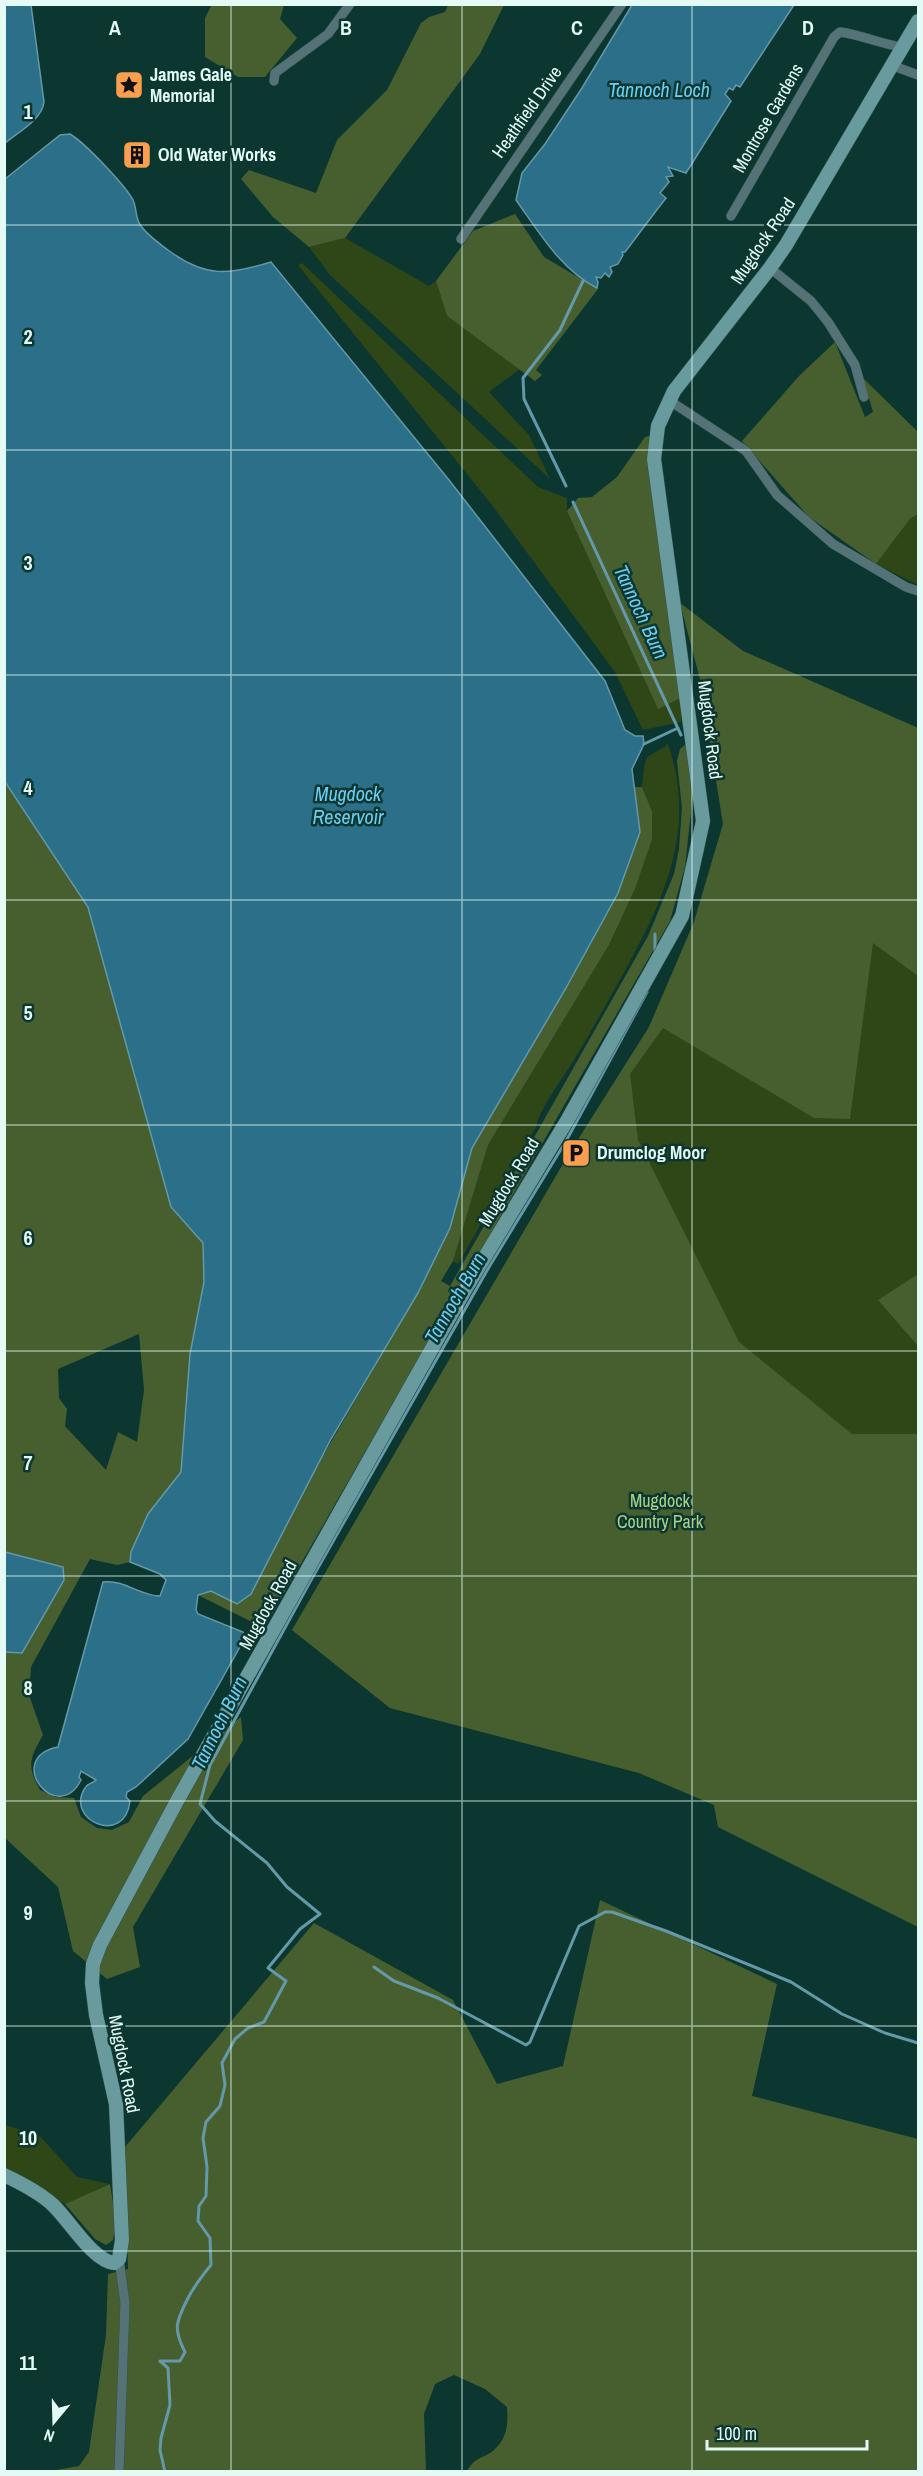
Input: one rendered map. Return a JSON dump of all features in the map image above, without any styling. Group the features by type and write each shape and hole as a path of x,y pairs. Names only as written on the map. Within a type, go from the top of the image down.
{"street":[{"path":"274,81 275,73 328,34 350,4"},
{"name":"Heathfield Drive","path":"461,239 622,4"},
{"name":"Mugdock Road","path":"119,2259 122,2240 116,2104 96,2015 92,1983 93,1964 100,1945 177,1801 465,1290 568,1119 682,916 704,821 654,459 658,426 674,391 770,268 918,21"},
{"name":"Montrose Gardens","path":"731,216 834,37 840,32 850,33 882,45 902,47"},
{"path":"891,65 918,75"},
{"path":"770,268 811,301 828,322 855,365 864,397"},
{"path":"670,401 746,451 777,495 833,544 918,591"},
{"path":"4,2175 24,2184 52,2204 100,2258 114,2263 119,2259"},
{"path":"118,2472 124,2303 119,2259"}],"green space":[{"path":"212,4 284,5 280,19 297,38 265,77 238,77 205,57 205,18"},
{"path":"448,5 504,5 480,54 345,238 309,247 273,217 241,179 249,170 316,193 337,140 387,90 421,23 429,17 445,12"},
{"path":"515,214 544,257 598,289 536,370 542,375 535,381 447,316 436,281 473,231"},
{"path":"345,238 429,286 436,281 447,316 520,369 489,392 529,435 550,479 330,275 309,247"},
{"path":"302,263 538,487 567,498 567,511 658,708 681,698 681,722 643,730 615,672 492,505 298,265"},
{"path":"835,342 865,417 873,412 863,378 918,432 918,514 910,519 876,564 809,517 742,441 799,376"},
{"path":"654,435 681,698 658,709 567,511 578,498 592,497 617,477 645,437"},
{"path":"918,514 918,585 876,564 910,519"},
{"name":"Mugdock Country Park","path":"680,603 743,651 918,728 918,1927 718,1827 714,1805 639,1773 390,1708 292,1630 567,1157 649,1027 694,922 723,824 700,679"},
{"name":"Mugdock Country Park","path":"680,603 743,651 918,728 918,976 873,943 850,1119 814,1118 663,1028 630,1074 638,1140 739,1342 852,1434 918,1434 918,1927 718,1827 714,1805 639,1773 390,1708 292,1630 567,1157 649,1027 694,922 723,824 700,679"},
{"path":"667,742 676,774 679,804 678,834 663,892 622,976 547,1102 536,1127 458,1264 453,1261 488,1145 609,945 635,889 652,811 642,787 644,767 647,757 666,746"},
{"path":"687,743 693,793 685,867 670,921 264,1628 198,1595 211,1591 237,1603 418,1293 450,1228 472,1148 566,988 640,832 634,787 642,787 652,811 652,839 635,889 609,945 488,1145 453,1261 441,1281 450,1286 648,936 674,874 679,849 682,808 677,761 680,749"},
{"path":"4,782 88,907 171,1207 203,1243 204,1282 190,1354 181,1472 148,1514 131,1552 130,1562 117,1565 90,1559 31,1667 29,1695 43,1735 32,1757 33,1775 40,1790 55,1797 74,1798 81,1817 97,1828 112,1830 129,1822 143,1796 241,1717 243,1740 133,1927 140,1967 107,1979 73,1951 58,1887 5,1838 5,1646 17,1653 63,1572 5,1558","holes":["139,1334 144,1390 137,1442 118,1432 106,1470 65,1426 67,1409 59,1398 58,1369"]},
{"path":"918,1274 918,1346 878,1300"},
{"path":"600,1900 777,1984 752,2096 918,2139 918,2471 467,2471 474,2462 492,2451 503,2439 507,2407 485,2389 454,2375 435,2384 424,2414 426,2471 45,2472 79,2466 89,2452 106,2335 108,2274 128,2269 125,2147 314,1923 453,2000 497,2084 563,2066"},
{"path":"5,2125 39,2135 77,2177 110,2184 65,2204 5,2171"},
{"path":"110,2184 116,2221 113,2240 106,2245 95,2239 65,2204"}],"water":[{"path":"5,4 31,5 44,102 34,120 5,143"},
{"name":"Tannoch Loch","path":"632,5 794,5 740,87 736,85 733,90 729,88 725,94 731,101 686,173 668,167 673,176 666,177 669,182 660,193 666,198 625,252 622,252 623,255 618,264 610,267 612,272 609,277 605,273 601,278 596,277 597,288 572,271 562,261 516,200 522,173 545,144 582,88"},
{"name":"Mugdock Reservoir","path":"70,134 114,175 129,193 139,223 144,230 181,259 206,270 218,271 242,270 271,262 449,480 605,681 625,730 635,736 643,736 644,744 632,769 640,832 618,893 566,988 472,1148 450,1228 418,1293 331,1439 251,1594 237,1604 211,1591 198,1595 196,1610 198,1614 243,1632 245,1638 188,1739 136,1787 127,1792 126,1797 130,1801 126,1815 118,1823 108,1826 98,1824 82,1810 81,1800 85,1788 96,1780 81,1771 79,1777 81,1780 71,1793 60,1796 49,1793 40,1785 35,1775 35,1763 42,1754 58,1747 103,1582 118,1583 160,1596 166,1580 160,1574 130,1562 131,1552 148,1514 181,1472 190,1354 204,1282 203,1243 171,1207 88,907 5,782 5,179 60,135"},
{"path":"5,1552 63,1567 64,1580 22,1653 5,1652"}],"waterway":[{"name":"Tannoch Burn","path":"566,486 524,399 523,378 560,330 583,281"},
{"name":"Tannoch Burn","path":"573,502 681,735"},
{"path":"644,744 678,728"},
{"name":"Tannoch Burn","path":"655,934 655,952"},
{"name":"Tannoch Burn","path":"165,2472 160,2450 170,2405 168,2368 160,2361 180,2361 185,2352 177,2331 178,2320 192,2290 211,2265 210,2238 198,2221 199,2206 206,2196 207,2167 203,2138 206,2122 220,2106 225,2085 222,2063 235,2039 248,2028 264,2022 286,1981 268,1968 300,1929 320,1914 287,1887 267,1863 215,1821 200,1804 210,1765 311,1580 489,1267 566,1141 647,992"},
{"path":"374,1967 394,1981 438,1998 526,2045 530,2042 579,1926 605,1912 612,1912 666,1931 791,1982 842,2014 885,2033 918,2043"}],"place":[{"name":"James Gale Memorial","path":"129,85"},
{"name":"Old Water Works","path":"137,155"},
{"name":"Drumclog Moor","path":"576,1153"}]}
